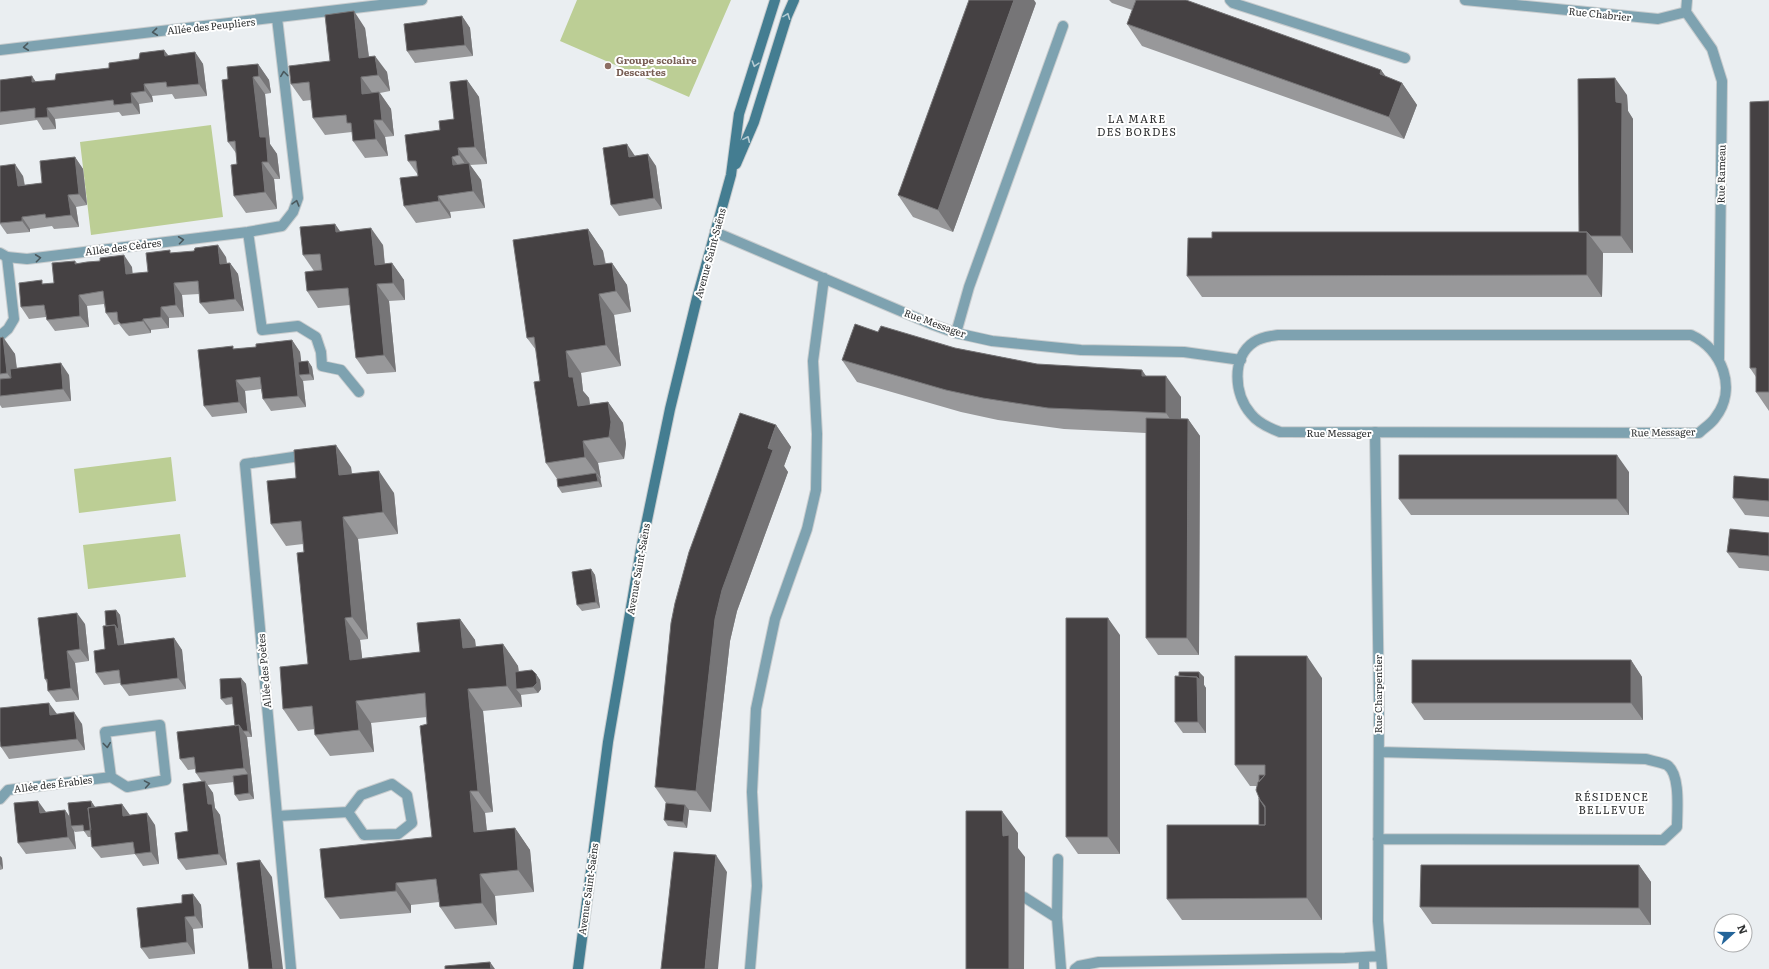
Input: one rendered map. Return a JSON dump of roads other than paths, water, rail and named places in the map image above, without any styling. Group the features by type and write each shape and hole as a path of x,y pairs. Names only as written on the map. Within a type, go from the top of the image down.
{"street":[{"name":"Allée des Peupliers","path":"0,50 422,0"},
{"name":"Avenue Saint-Saëns","path":"731,175 739,114 775,0"},
{"name":"Avenue Saint-Saëns","path":"578,969 608,742 641,549 672,401 731,175 754,122 787,16 794,0"},
{"path":"1230,0 1405,58"},
{"name":"Rue Chabrier","path":"1465,0 1658,19 1686,12"},
{"path":"1686,12 1687,0"},
{"name":"Rue Rameau","path":"1686,12 1712,48 1722,81 1719,359"},
{"name":"Allée des Cèdres","path":"4,255 27,259 248,232 282,226 293,212 298,198 277,18"},
{"path":"956,333 969,287 1063,26"},
{"path":"248,232 262,330 298,326 316,337 321,352 322,366 341,370 359,392"},
{"name":"Rue Messager","path":"715,232 930,324 956,333 992,341 1081,350 1184,352 1241,360"},
{"path":"0,336 8,329 14,319 4,255"},
{"path":"750,969 757,886 752,792 756,709 775,619 807,529 816,490 818,434 813,361 824,278"},
{"name":"Rue Messager","path":"1278,335 1691,335 1710,346 1719,359 1726,378 1725,398 1716,418 1699,433 1289,433 1269,428 1251,414 1243,403 1238,388 1238,372 1241,360 1246,350 1255,342 1278,335"},
{"name":"Rue Charpentier","path":"1375,432 1379,752 1378,921 1382,969"},
{"name":"Allée des Poètes","path":"291,969 245,464 320,453"},
{"path":"160,725 166,780 127,787 111,777 105,732 160,725"},
{"path":"1378,839 1663,840 1677,826 1678,795 1674,775 1668,766 1646,759 1379,752"},
{"name":"Allée des Érables","path":"0,799 8,790 111,777"},
{"path":"277,816 348,812 362,795 392,784 407,795 412,823 398,834 364,834 348,812"},
{"path":"1058,859 1057,918 1061,969"},
{"path":"1024,897 1057,918"},
{"path":"1075,969 1079,966 1099,962 1381,956"},
{"path":"1364,957 1364,969"}],"place":[{"name":"Groupe scolaire Descartes","path":"608,66"}],"district":[{"name":"LA MARE DES BORDES","path":"1137,125"},
{"name":"RÉSIDENCE BELLEVUE","path":"1612,803"}]}
